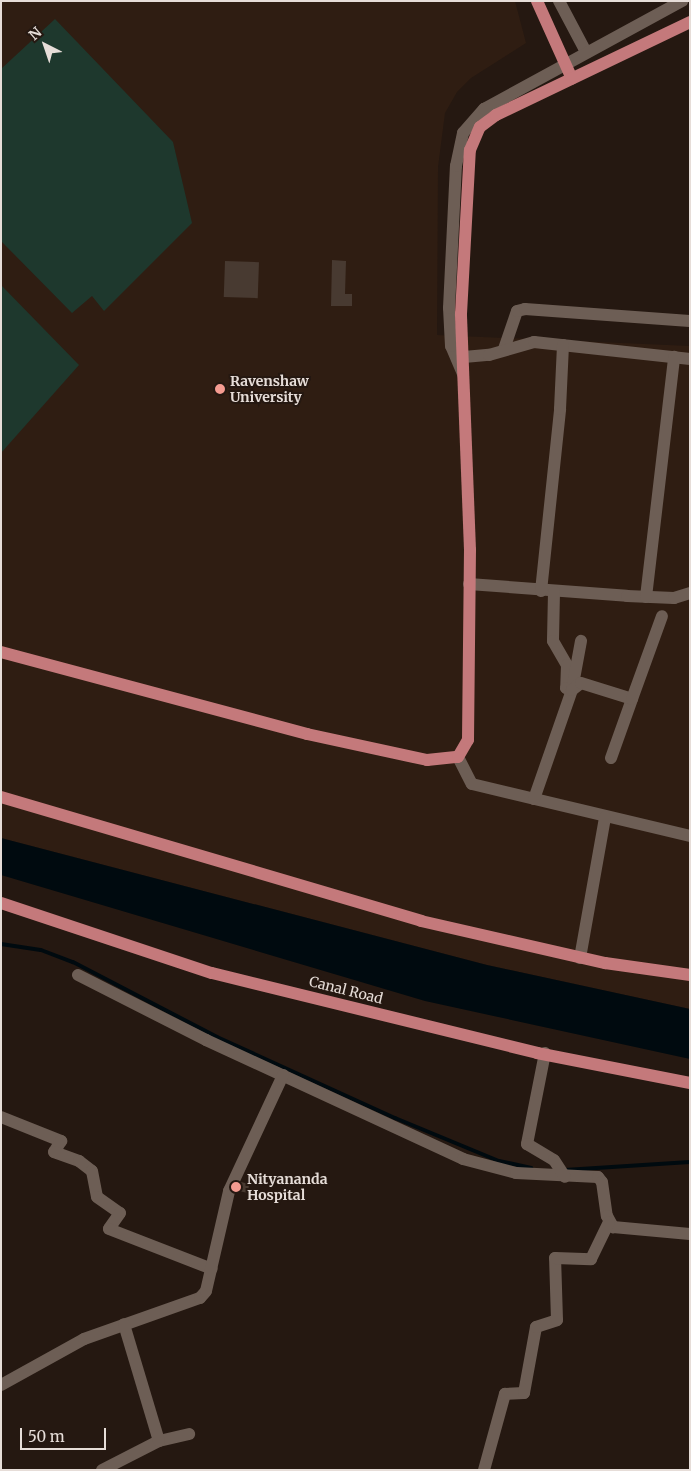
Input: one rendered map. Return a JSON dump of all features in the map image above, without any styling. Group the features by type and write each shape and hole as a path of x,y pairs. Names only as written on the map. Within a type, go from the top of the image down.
{"main road":[{"path":"537,1 572,79"},
{"path":"1,652 307,734 427,760 458,757 468,740 470,584 462,314 470,150 474,138 486,121 496,115 690,22"},
{"path":"1,796 420,922 580,958 690,975"},
{"name":"Canal Road","path":"1,903 212,973 545,1053 690,1083"}],"street":[{"path":"559,1 586,52"},
{"path":"463,374 450,346 449,308 456,166 463,133 484,110 586,52 682,1"},
{"path":"504,350 517,311 525,309 690,321"},
{"path":"464,357 489,355 534,342 690,359"},
{"path":"541,591 560,409 563,345"},
{"path":"646,597 674,357"},
{"path":"470,584 554,592 646,597 674,598 690,593"},
{"path":"554,592 553,641 567,665 566,688 572,690"},
{"path":"610,758 662,616"},
{"path":"534,800 572,690 581,641"},
{"path":"572,690 581,683 632,699"},
{"path":"458,757 472,784 690,836"},
{"path":"580,958 605,817"},
{"path":"78,975 283,1075 463,1159 516,1173 565,1177 598,1177 602,1182 608,1222 591,1259 555,1258 557,1320 536,1326 524,1393 505,1394 484,1470"},
{"path":"545,1053 526,1140 532,1148 548,1157 565,1177"},
{"path":"1,1385 84,1339 200,1298 208,1286 229,1191 283,1075"},
{"path":"1,1117 61,1141 54,1152 79,1161 92,1170 97,1198 120,1213 109,1229 212,1268"},
{"path":"608,1222 613,1227 690,1234"},
{"path":"124,1324 159,1441"},
{"path":"102,1470 159,1441 189,1434"}],"shaded area":[{"path":"1,1 515,1 526,43 471,78 457,92 445,113 438,167 437,335 690,346 690,1009 487,965 1,838"},
{"path":"1,838 487,965 690,1009 690,1059 425,1001 1,875"}],"green space":[{"path":"55,19 173,142 192,223 104,311 92,296 72,313 1,241 1,69"},
{"path":"1,285 79,365 1,453"}],"building":[{"path":"332,260 346,261 345,294 352,294 352,306 331,306"},
{"path":"225,261 259,262 258,298 224,297"},
{"path":"237,1181 249,1184 248,1193 234,1190"}],"waterway":[{"path":"1,944 41,950 73,962 217,1037 395,1118 499,1161 531,1168"},
{"path":"565,1170 690,1162"}],"place":[{"name":"Ravenshaw University","path":"220,389"},
{"name":"Nityananda Hospital","path":"236,1187"}]}
